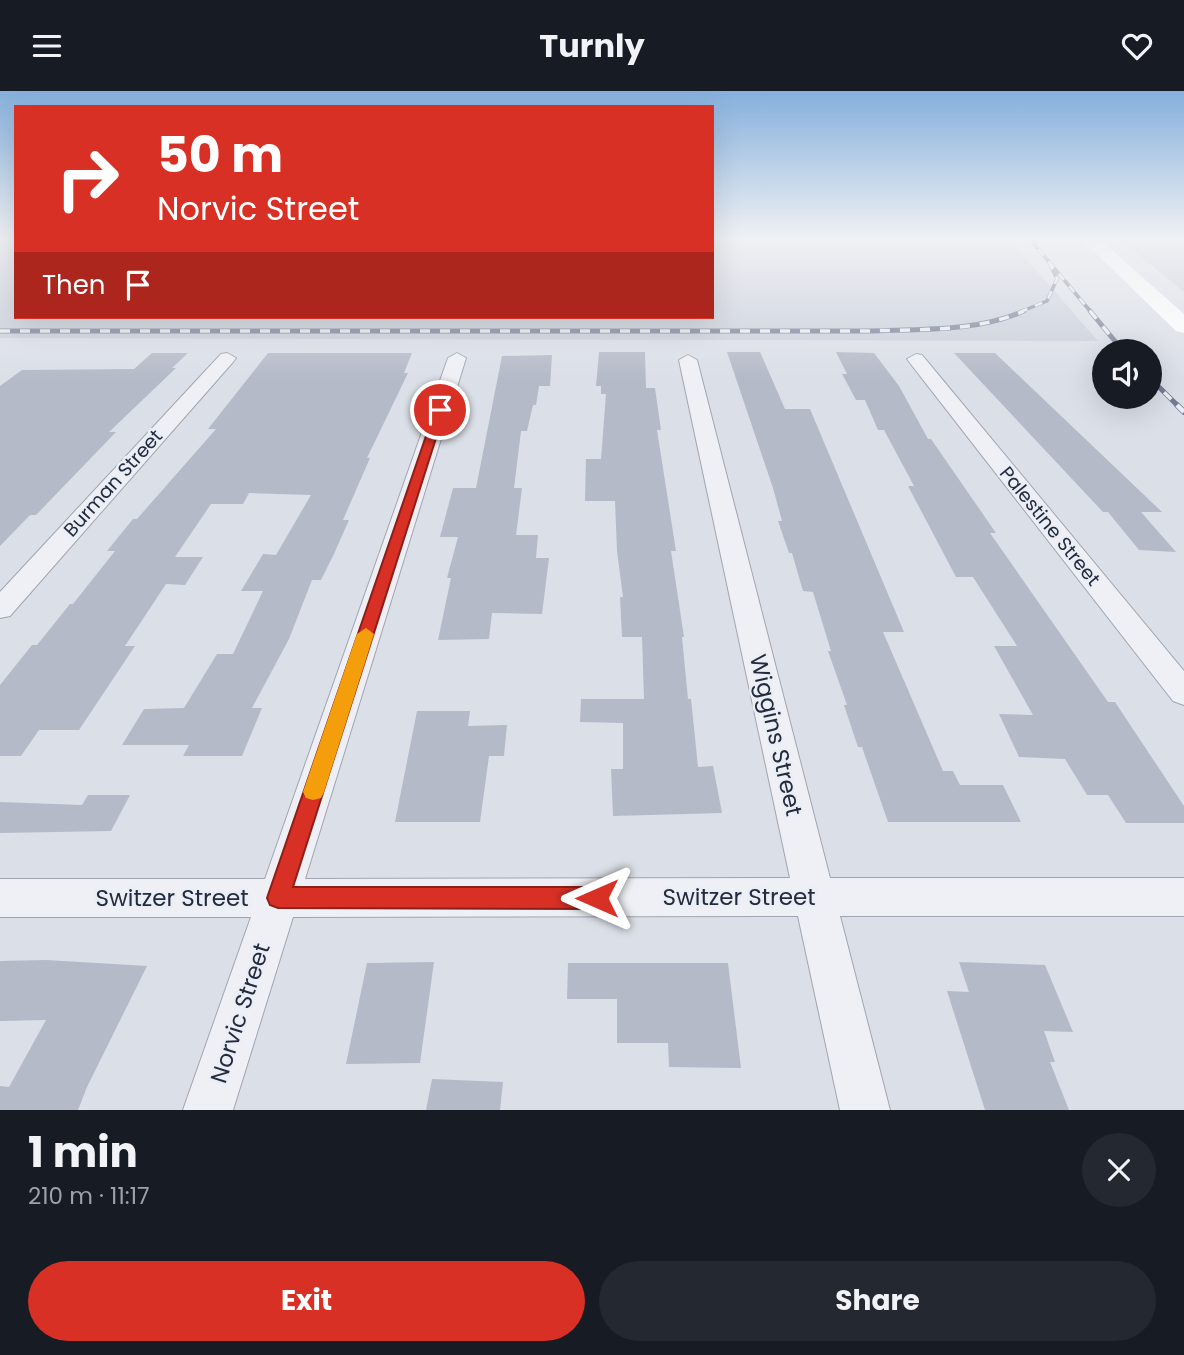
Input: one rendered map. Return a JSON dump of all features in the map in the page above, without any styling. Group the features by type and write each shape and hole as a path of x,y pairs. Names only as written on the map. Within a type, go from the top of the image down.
{"main road":[{"path":"1139,285 1184,326"}],"street":[{"name":"Burman Street","path":"0,609 227,358"},
{"name":"Norvic Street","path":"208,1110 457,358"},
{"name":"Palestine Street","path":"916,359 1184,693"},
{"name":"Wiggins Street","path":"688,360 864,1110"},
{"name":"Switzer Street","path":"0,898 1184,897"}],"shaded area":[{"path":"0,285 14,285 14,319 714,319 714,285 1049,285 1096,339 0,338"},
{"path":"1175,285 1184,285 1184,292"}],"building":[{"path":"599,352 645,352 646,388 655,388 661,430 657,430 676,551 671,551 684,637 688,699 691,699 698,767 713,766 722,813 613,816 611,769 623,769 623,723 580,722 581,699 644,699 642,637 622,637 620,597 623,597 617,551 615,501 585,501 586,459 601,459 606,394 601,394 601,386 596,386"},
{"path":"727,352 760,352 785,409 810,409 904,632 883,632 943,771 953,771 960,785 1003,785 1021,822 888,822 844,705 847,705 828,651 831,651 813,592 803,591 792,553 789,553 778,521 782,521 773,488"},
{"path":"836,352 874,353 899,386 928,439 931,439 996,533 990,533 1108,702 1115,702 1184,806 1184,823 1126,823 1108,795 1087,795 1065,759 1019,757 999,714 1033,715 994,646 1017,646 973,577 956,577 908,486 914,486 884,430 878,430 865,400 856,400 842,374 847,374"},
{"path":"152,353 188,353 172,368 176,368 109,432 116,432 36,515 30,515 0,546 0,386 22,370 134,369"},
{"path":"268,353 412,353 404,373 408,373 367,458 370,458 343,520 349,520 333,556 321,580 312,580 289,639 252,708 262,708 242,756 183,756 189,745 122,745 144,709 184,708 217,654 233,654 263,591 241,591 263,554 276,555 311,495 249,493 243,504 211,504 175,557 203,557 185,585 166,584 125,646 135,646 79,730 39,730 21,756 0,756 0,685 32,645 37,645 70,604 73,604 115,551 107,551 133,519 137,519 216,429 208,429"},
{"path":"954,353 995,353 1162,512 1141,512 1176,552 1139,550 1108,512 1103,512"},
{"path":"552,355 550,386 539,386 527,431 521,431 514,488 522,488 516,535 538,535 536,558 549,558 542,614 492,613 489,639 438,640 451,578 447,578 458,537 440,537 453,488 476,488 502,356"},
{"path":"417,711 470,711 468,726 507,725 504,756 489,756 480,822 395,822"},
{"path":"88,795 130,795 111,831 0,833 0,802 82,805"},
{"path":"46,960 147,966 78,1110 0,1110 0,1086 9,1087 46,1020 0,1021 0,961"},
{"path":"434,962 420,1063 346,1064 367,963"},
{"path":"959,962 1045,965 1073,1032 1044,1031 1055,1062 1050,1062 1069,1110 985,1110 947,991 969,992"},
{"path":"568,963 728,963 741,1068 669,1067 668,1043 617,1043 617,999 567,999"},
{"path":"432,1079 503,1082 500,1110 426,1110"}],"railway":[{"path":"1020,312 1047,301 1054,285"},
{"path":"1068,285 1091,312"},
{"path":"0,331 868,331 967,326 987,323 1024,311"},
{"path":"1090,311 1113,339"},
{"path":"1162,390 1184,412"}],"slow traffic":[{"path":"313,792 366,634"}],"route":[{"path":"440,410 278,898 597,898"}]}
